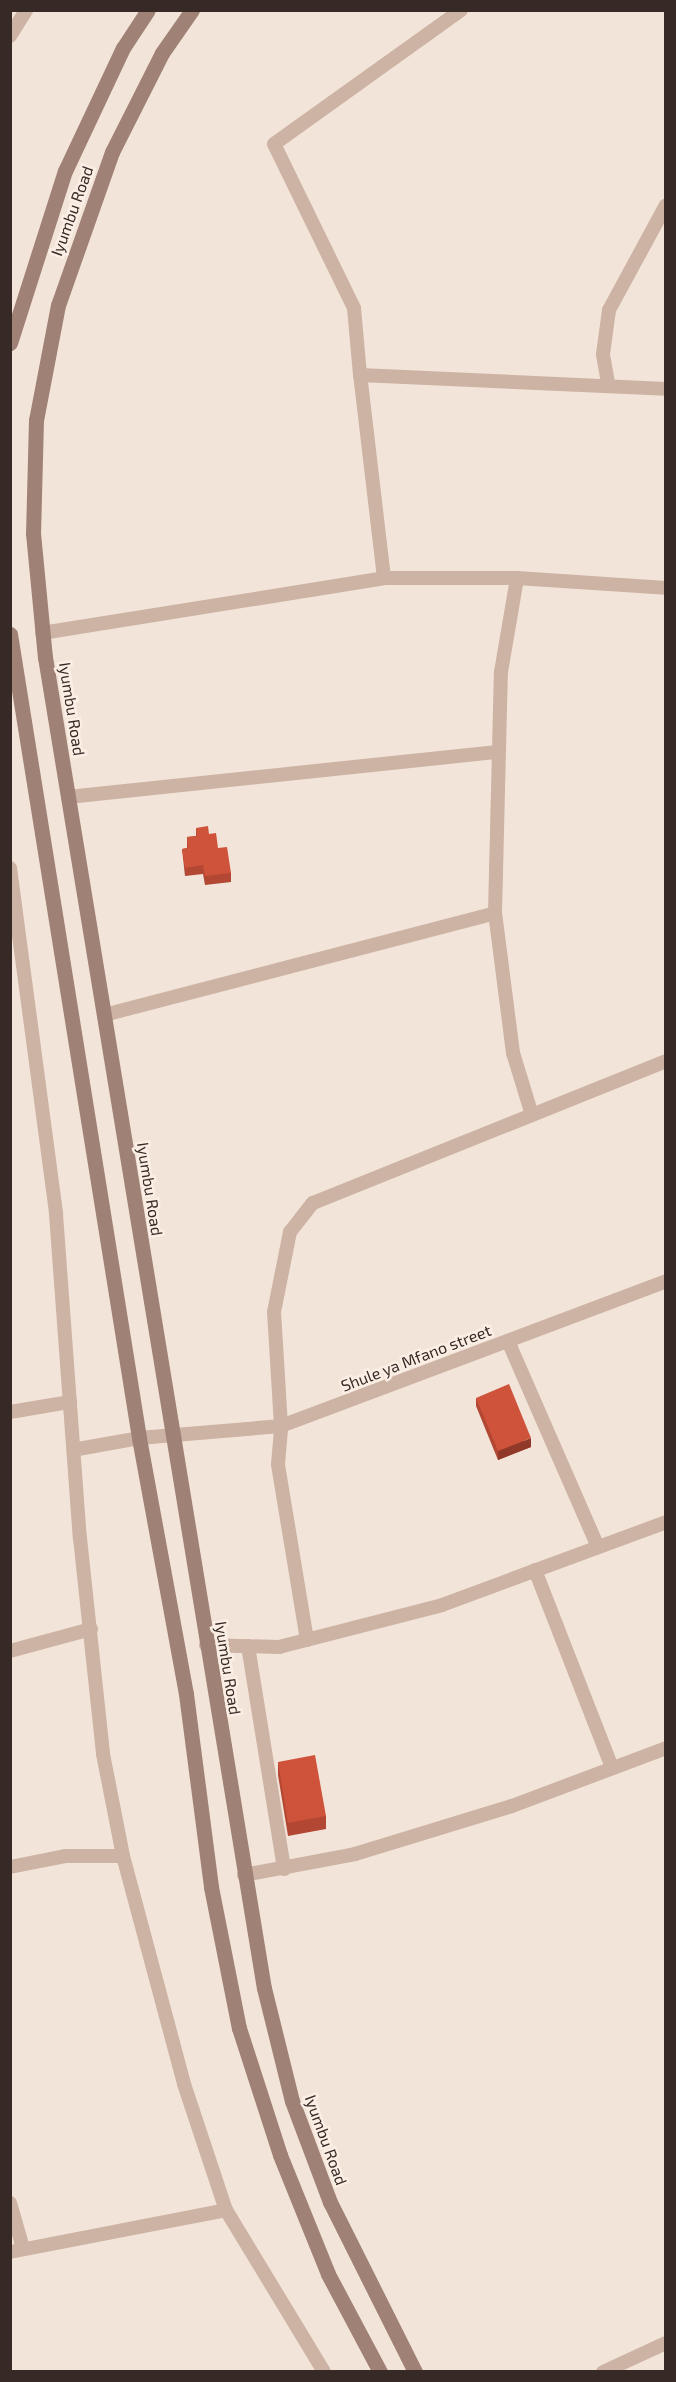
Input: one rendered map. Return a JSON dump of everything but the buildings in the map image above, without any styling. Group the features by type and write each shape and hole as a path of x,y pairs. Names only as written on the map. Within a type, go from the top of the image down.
{"main road":[{"name":"Iyumbu Road","path":"10,344 65,171 123,48 148,10"},
{"name":"Iyumbu Road","path":"192,10 162,53 112,152 58,305 36,420 33,533 42,633 171,1434 264,1988 292,2101 330,2202 415,2372"},
{"path":"10,634 139,1438 239,2028 280,2155 328,2274 380,2372"}],"street":[{"path":"10,36 26,10"},
{"path":"384,578 354,308 274,144 461,10"},
{"path":"608,383 603,354 609,310 666,205"},
{"path":"360,375 608,383 666,389"},
{"path":"42,633 384,578 518,578 666,588"},
{"path":"518,578 501,672 495,913 513,1053 532,1115"},
{"path":"68,797 498,752"},
{"path":"10,868 56,1214 70,1402 78,1449 80,1538 103,1754 123,1856 184,2084 226,2210 324,2372"},
{"path":"104,1015 495,913"},
{"path":"307,1640 278,1464 282,1426 274,1312 290,1232 313,1203 666,1061"},
{"name":"Shule ya Mfano street","path":"78,1449 171,1434 282,1426 666,1281"},
{"path":"508,1341 598,1547"},
{"path":"10,1412 70,1402"},
{"path":"206,1645 248,1646 307,1640 442,1605 666,1522"},
{"path":"535,1570 612,1768"},
{"path":"10,1651 91,1629"},
{"path":"248,1646 284,1869"},
{"path":"244,1875 355,1854 490,1813 666,1748"},
{"path":"10,1867 65,1856 123,1856"},
{"path":"10,2203 17,2250 226,2210"},
{"path":"603,2372 666,2343"}]}
